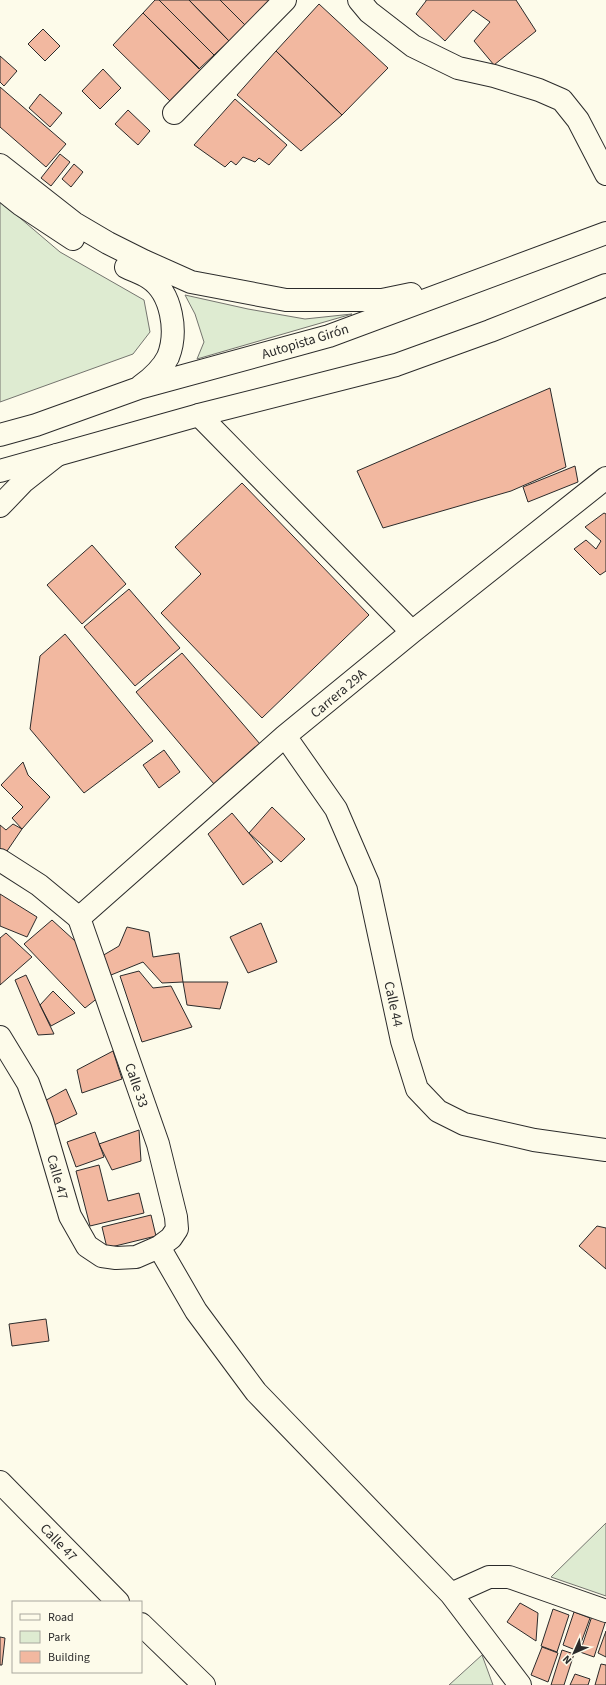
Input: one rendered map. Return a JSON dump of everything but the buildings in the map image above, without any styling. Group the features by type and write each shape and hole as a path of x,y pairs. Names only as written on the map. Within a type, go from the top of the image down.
{"main road":[{"path":"174,114 285,0"},
{"path":"359,0 369,12 412,46 458,68 494,76 539,90 562,100 578,120 606,174"},
{"path":"0,165 74,223 120,249 191,282 286,300 382,300 476,281"},
{"path":"0,188 20,204 92,251 150,278 164,294 172,315 173,336 167,357 155,375 139,388"},
{"name":"Autopista Girón","path":"0,436 36,425 139,388 329,336 606,233"},
{"path":"0,471 199,415 396,364 490,331 606,285"},
{"path":"199,415 412,632"},
{"path":"0,506 24,481 57,455"},
{"name":"Carrera 29A","path":"79,918 285,736 412,632 606,478"},
{"name":"Calle 44","path":"285,736 336,809 368,883 402,1040 417,1089 438,1111 464,1124 534,1140 606,1150"},
{"path":"0,860 39,885 79,918"},
{"name":"Calle 33","path":"79,918 158,1144 176,1217 177,1229 171,1238 159,1247"},
{"name":"Calle 47","path":"0,1038 28,1083 42,1121 70,1216 87,1246 102,1256 116,1258 136,1257 159,1247"},
{"path":"159,1247 196,1311 256,1392 451,1594 520,1685"},
{"name":"Calle 47","path":"0,1482 117,1601"},
{"path":"451,1594 490,1577 509,1577 606,1611"},
{"path":"142,1625 204,1685"}],"green space":[{"path":"0,201 60,252 144,300 150,332 133,354 0,402"},
{"path":"185,295 248,309 305,319 352,314 197,359 204,342 195,314"},
{"path":"606,1523 606,1596 551,1577"},
{"path":"482,1655 493,1685 449,1685"}]}
